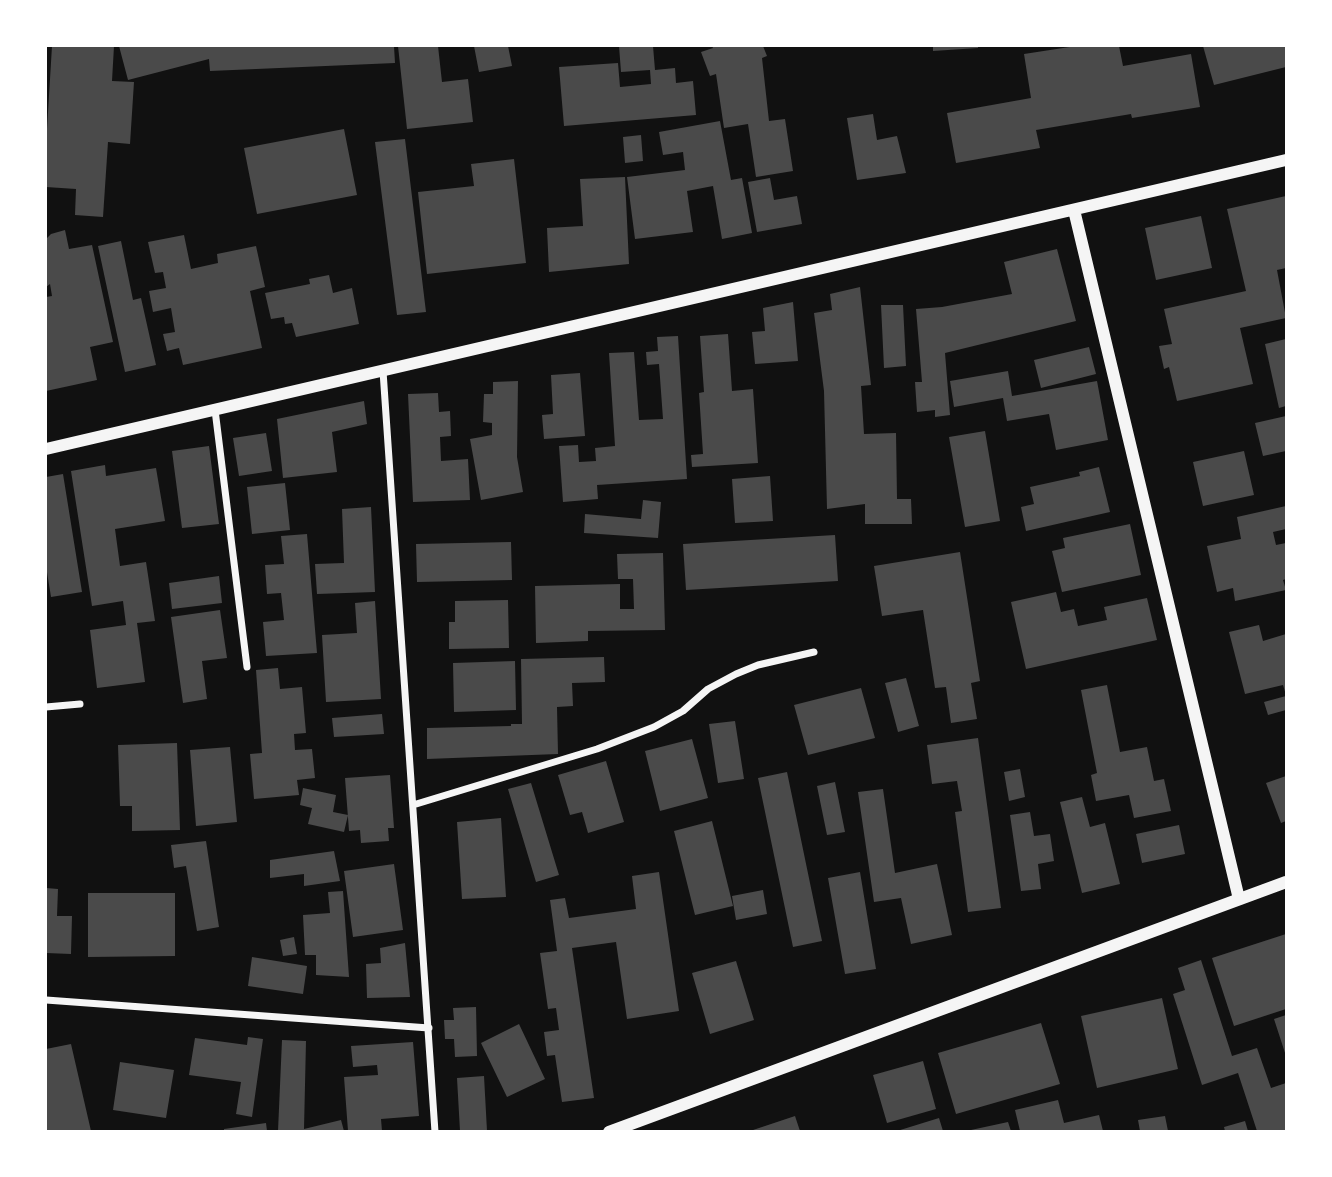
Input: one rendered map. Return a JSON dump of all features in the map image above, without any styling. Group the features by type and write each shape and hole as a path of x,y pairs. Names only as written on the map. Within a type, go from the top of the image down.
{"street":[{"path":"46,449 1286,160"},
{"path":"1074,210 1239,900"},
{"path":"383,372 435,1132"},
{"path":"215,410 247,667"},
{"path":"413,805 597,749 664,722 683,711 708,689 736,674 758,665 814,652"},
{"path":"46,707 80,704"},
{"path":"609,1132 1286,882"},
{"path":"46,1000 429,1028"}],"building":[{"path":"52,46 114,46 112,81 134,82 130,144 108,142 103,217 75,215 76,189 46,187"},
{"path":"119,46 394,46 395,63 210,71 209,59 128,80"},
{"path":"398,46 438,46 442,82 468,79 473,122 407,129"},
{"path":"474,46 508,46 512,66 479,72"},
{"path":"619,46 653,46 655,70 675,68 676,83 693,81 696,115 564,126 559,67 618,63 620,87 651,84 650,70 621,72"},
{"path":"712,46 763,46 767,56 762,58 769,121 785,119 793,171 756,177 748,124 724,128 716,74 710,76 701,52 713,48"},
{"path":"933,46 978,46 978,48 933,51"},
{"path":"1076,46 1119,46 1123,66 1191,54 1200,107 1132,118 1131,114 1036,130 1040,148 956,163 947,113 1031,98 1024,54"},
{"path":"1203,46 1286,46 1286,67 1214,85"},
{"path":"873,114 877,140 897,136 906,173 857,180 847,118"},
{"path":"720,121 731,180 742,178 752,233 722,239 713,186 687,191 693,232 635,239 627,177 685,170 683,152 663,155 659,132"},
{"path":"344,129 357,195 257,214 244,148"},
{"path":"641,135 643,161 625,163 623,137"},
{"path":"405,139 426,312 397,315 375,142"},
{"path":"514,159 526,263 427,274 418,192 474,186 471,164"},
{"path":"625,177 629,264 549,272 547,228 583,226 580,179"},
{"path":"770,178 774,200 797,196 802,224 757,232 748,182"},
{"path":"1286,196 1286,268 1277,270 1286,318 1240,328 1253,384 1177,401 1169,367 1164,369 1159,346 1172,344 1164,309 1246,291 1227,209"},
{"path":"1201,216 1212,268 1156,280 1145,228"},
{"path":"65,230 69,249 92,245 113,342 90,347 97,380 46,391 46,297 52,296 50,284 46,287 46,239 51,234"},
{"path":"184,235 191,269 218,263 217,254 256,246 265,287 250,291 262,348 183,365 179,348 167,351 163,334 175,332 171,308 153,312 149,291 166,288 163,272 155,273 148,242"},
{"path":"121,241 133,300 141,298 156,365 125,372 98,246"},
{"path":"1057,249 1076,321 945,353 950,415 935,417 935,410 917,412 915,382 922,382 916,309 1012,294 1004,262"},
{"path":"329,275 333,293 352,288 359,324 296,337 292,323 285,324 284,317 271,319 265,293 310,284 309,279"},
{"path":"860,287 871,385 861,386 864,434 896,433 897,499 911,499 912,524 865,524 865,504 827,509 824,391 814,313 832,310 830,294"},
{"path":"793,302 798,361 755,364 752,332 765,331 763,308"},
{"path":"881,305 903,305 906,366 884,368"},
{"path":"728,334 732,391 753,389 758,463 692,467 691,455 703,454 699,393 704,392 700,336"},
{"path":"678,336 687,479 597,485 598,499 563,502 559,446 578,445 579,462 596,461 595,448 615,446 609,353 634,352 639,420 663,419 659,364 647,365 646,352 658,351 657,337"},
{"path":"1286,339 1286,406 1279,408 1265,344"},
{"path":"1089,347 1096,374 1041,388 1034,360"},
{"path":"1008,371 1012,396 1097,381 1108,440 1056,450 1049,414 1007,421 1003,398 954,407 950,381"},
{"path":"580,373 585,436 544,439 542,415 553,414 551,375"},
{"path":"518,381 517,457 523,492 481,500 470,439 492,435 492,423 483,422 484,394 493,394 493,382"},
{"path":"438,393 439,412 450,411 451,436 440,437 441,461 468,459 470,500 413,502 408,394"},
{"path":"364,401 367,424 332,432 337,472 283,478 277,419"},
{"path":"1286,416 1286,451 1263,456 1255,423"},
{"path":"985,431 1000,521 965,527 949,437"},
{"path":"266,433 272,471 239,476 233,438"},
{"path":"209,446 219,524 182,528 172,451"},
{"path":"1244,451 1254,495 1203,506 1193,462"},
{"path":"105,465 106,476 156,468 165,521 115,529 120,566 146,562 155,621 137,623 145,682 97,688 90,630 126,625 123,601 92,606 71,471"},
{"path":"1099,467 1110,512 1026,531 1021,507 1034,504 1030,487 1080,476 1079,472"},
{"path":"63,474 82,592 51,597 46,566 46,477"},
{"path":"770,476 773,521 735,523 732,479"},
{"path":"285,483 290,530 252,534 247,487"},
{"path":"643,500 661,502 658,538 584,533 585,514 641,519"},
{"path":"1286,506 1286,529 1273,532 1276,545 1286,543 1286,579 1283,580 1286,590 1235,601 1233,588 1217,592 1207,546 1241,539 1237,517"},
{"path":"371,507 375,592 317,594 315,564 344,563 342,509"},
{"path":"1130,524 1141,575 1062,592 1052,551 1065,548 1063,538"},
{"path":"307,534 317,653 266,656 263,622 284,620 281,593 267,594 265,565 284,564 281,536"},
{"path":"835,535 838,581 686,590 683,544"},
{"path":"511,542 512,580 417,582 416,544"},
{"path":"960,552 980,681 971,683 977,719 951,723 946,687 935,688 923,610 882,616 874,566"},
{"path":"663,553 665,630 588,631 588,641 536,643 535,586 620,584 620,609 634,609 633,579 618,579 617,554"},
{"path":"219,576 222,603 172,609 169,583"},
{"path":"1056,592 1061,612 1074,609 1078,626 1107,620 1104,607 1147,598 1157,640 1026,669 1011,602"},
{"path":"508,600 509,648 449,649 449,622 455,622 455,601"},
{"path":"375,601 381,699 326,702 322,635 357,633 355,603"},
{"path":"220,610 227,658 202,661 207,699 183,703 171,617"},
{"path":"1259,625 1263,641 1286,634 1286,695 1283,685 1245,694 1229,632"},
{"path":"604,657 605,682 572,683 573,706 557,707 558,754 427,759 427,728 522,724 521,659"},
{"path":"515,661 516,710 454,712 453,663"},
{"path":"278,668 280,689 302,687 306,733 294,734 295,750 312,749 315,778 297,780 299,795 254,799 250,754 262,753 256,670"},
{"path":"906,678 919,726 898,732 885,683"},
{"path":"1107,685 1120,752 1147,747 1154,781 1164,779 1171,811 1134,818 1129,795 1096,801 1091,775 1097,773 1081,690"},
{"path":"861,688 875,738 808,755 794,705"},
{"path":"1286,696 1286,710 1268,715 1264,702"},
{"path":"382,714 384,734 334,737 332,718"},
{"path":"735,721 744,779 718,783 709,724"},
{"path":"978,738 1001,908 968,912 955,812 962,811 957,781 932,784 927,745"},
{"path":"692,739 708,798 660,811 645,751"},
{"path":"177,743 180,830 132,831 132,806 120,806 118,745"},
{"path":"230,747 237,822 196,826 190,750"},
{"path":"606,761 624,822 588,833 582,812 570,815 558,775"},
{"path":"1020,769 1025,797 1009,801 1004,772"},
{"path":"787,772 822,941 793,947 758,778"},
{"path":"390,775 394,828 388,828 389,841 361,843 360,830 349,831 345,778"},
{"path":"1286,776 1286,821 1281,823 1266,783"},
{"path":"835,782 845,832 827,835 817,786"},
{"path":"531,783 559,875 536,882 508,789"},
{"path":"303,788 336,795 333,812 348,815 344,832 308,824 312,808 300,805"},
{"path":"883,789 895,873 937,864 952,935 911,944 901,898 874,902 858,792"},
{"path":"1082,797 1090,827 1105,823 1120,884 1082,893 1060,802"},
{"path":"1030,812 1034,836 1050,834 1054,861 1038,864 1041,889 1021,891 1010,815"},
{"path":"501,818 506,897 462,899 457,822"},
{"path":"712,821 733,906 695,915 674,831"},
{"path":"1179,825 1185,854 1142,863 1136,834"},
{"path":"206,841 219,927 197,931 186,866 174,868 171,845"},
{"path":"334,851 340,881 304,886 304,874 270,878 270,860"},
{"path":"394,864 403,930 353,937 344,871"},
{"path":"659,872 679,1011 627,1019 616,942 572,948 594,1098 562,1102 555,1055 547,1056 544,1032 559,1030 556,1008 548,1009 540,953 557,951 550,900 565,898 569,918 636,909 632,876"},
{"path":"860,872 876,969 845,974 828,878"},
{"path":"46,888 58,889 57,916 72,916 71,954 46,953"},
{"path":"763,890 767,914 736,920 732,896"},
{"path":"343,891 349,977 316,975 316,955 305,955 303,915 330,913 328,892"},
{"path":"88,893 175,893 175,956 88,957"},
{"path":"1286,934 1286,1009 1234,1026 1212,958"},
{"path":"294,937 297,954 283,956 280,940"},
{"path":"405,943 410,997 367,998 366,964 381,963 380,948"},
{"path":"252,957 307,966 303,994 248,986"},
{"path":"1201,960 1232,1056 1257,1048 1271,1088 1286,1083 1286,1131 1257,1131 1238,1073 1202,1085 1173,994 1185,990 1178,968"},
{"path":"736,961 754,1020 710,1034 692,973"},
{"path":"1162,998 1178,1069 1097,1088 1081,1016"},
{"path":"476,1007 477,1056 455,1057 454,1039 445,1039 444,1020 454,1020 453,1008"},
{"path":"1286,1015 1286,1056 1274,1019"},
{"path":"1041,1023 1060,1084 956,1114 938,1053"},
{"path":"519,1024 545,1079 507,1097 481,1043"},
{"path":"248,1037 263,1039 252,1117 236,1114 241,1082 189,1075 195,1038 247,1045"},
{"path":"282,1040 306,1041 304,1129 341,1120 344,1131 278,1131"},
{"path":"413,1042 419,1116 381,1119 382,1131 348,1131 344,1077 378,1075 377,1065 353,1067 351,1046"},
{"path":"71,1044 91,1131 46,1131 46,1049"},
{"path":"923,1061 936,1109 887,1123 873,1075"},
{"path":"120,1062 174,1070 166,1118 113,1110"},
{"path":"484,1076 487,1131 460,1131 457,1078"},
{"path":"1058,1100 1064,1123 1099,1115 1103,1131 1020,1131 1015,1110"},
{"path":"795,1116 800,1131 750,1131"},
{"path":"1165,1116 1168,1131 1140,1131 1138,1120"},
{"path":"939,1118 943,1131 897,1131"},
{"path":"1245,1121 1248,1131 1225,1131 1224,1127"},
{"path":"1008,1122 1011,1131 971,1131 971,1130"},
{"path":"266,1123 267,1131 224,1131 224,1129"}]}
